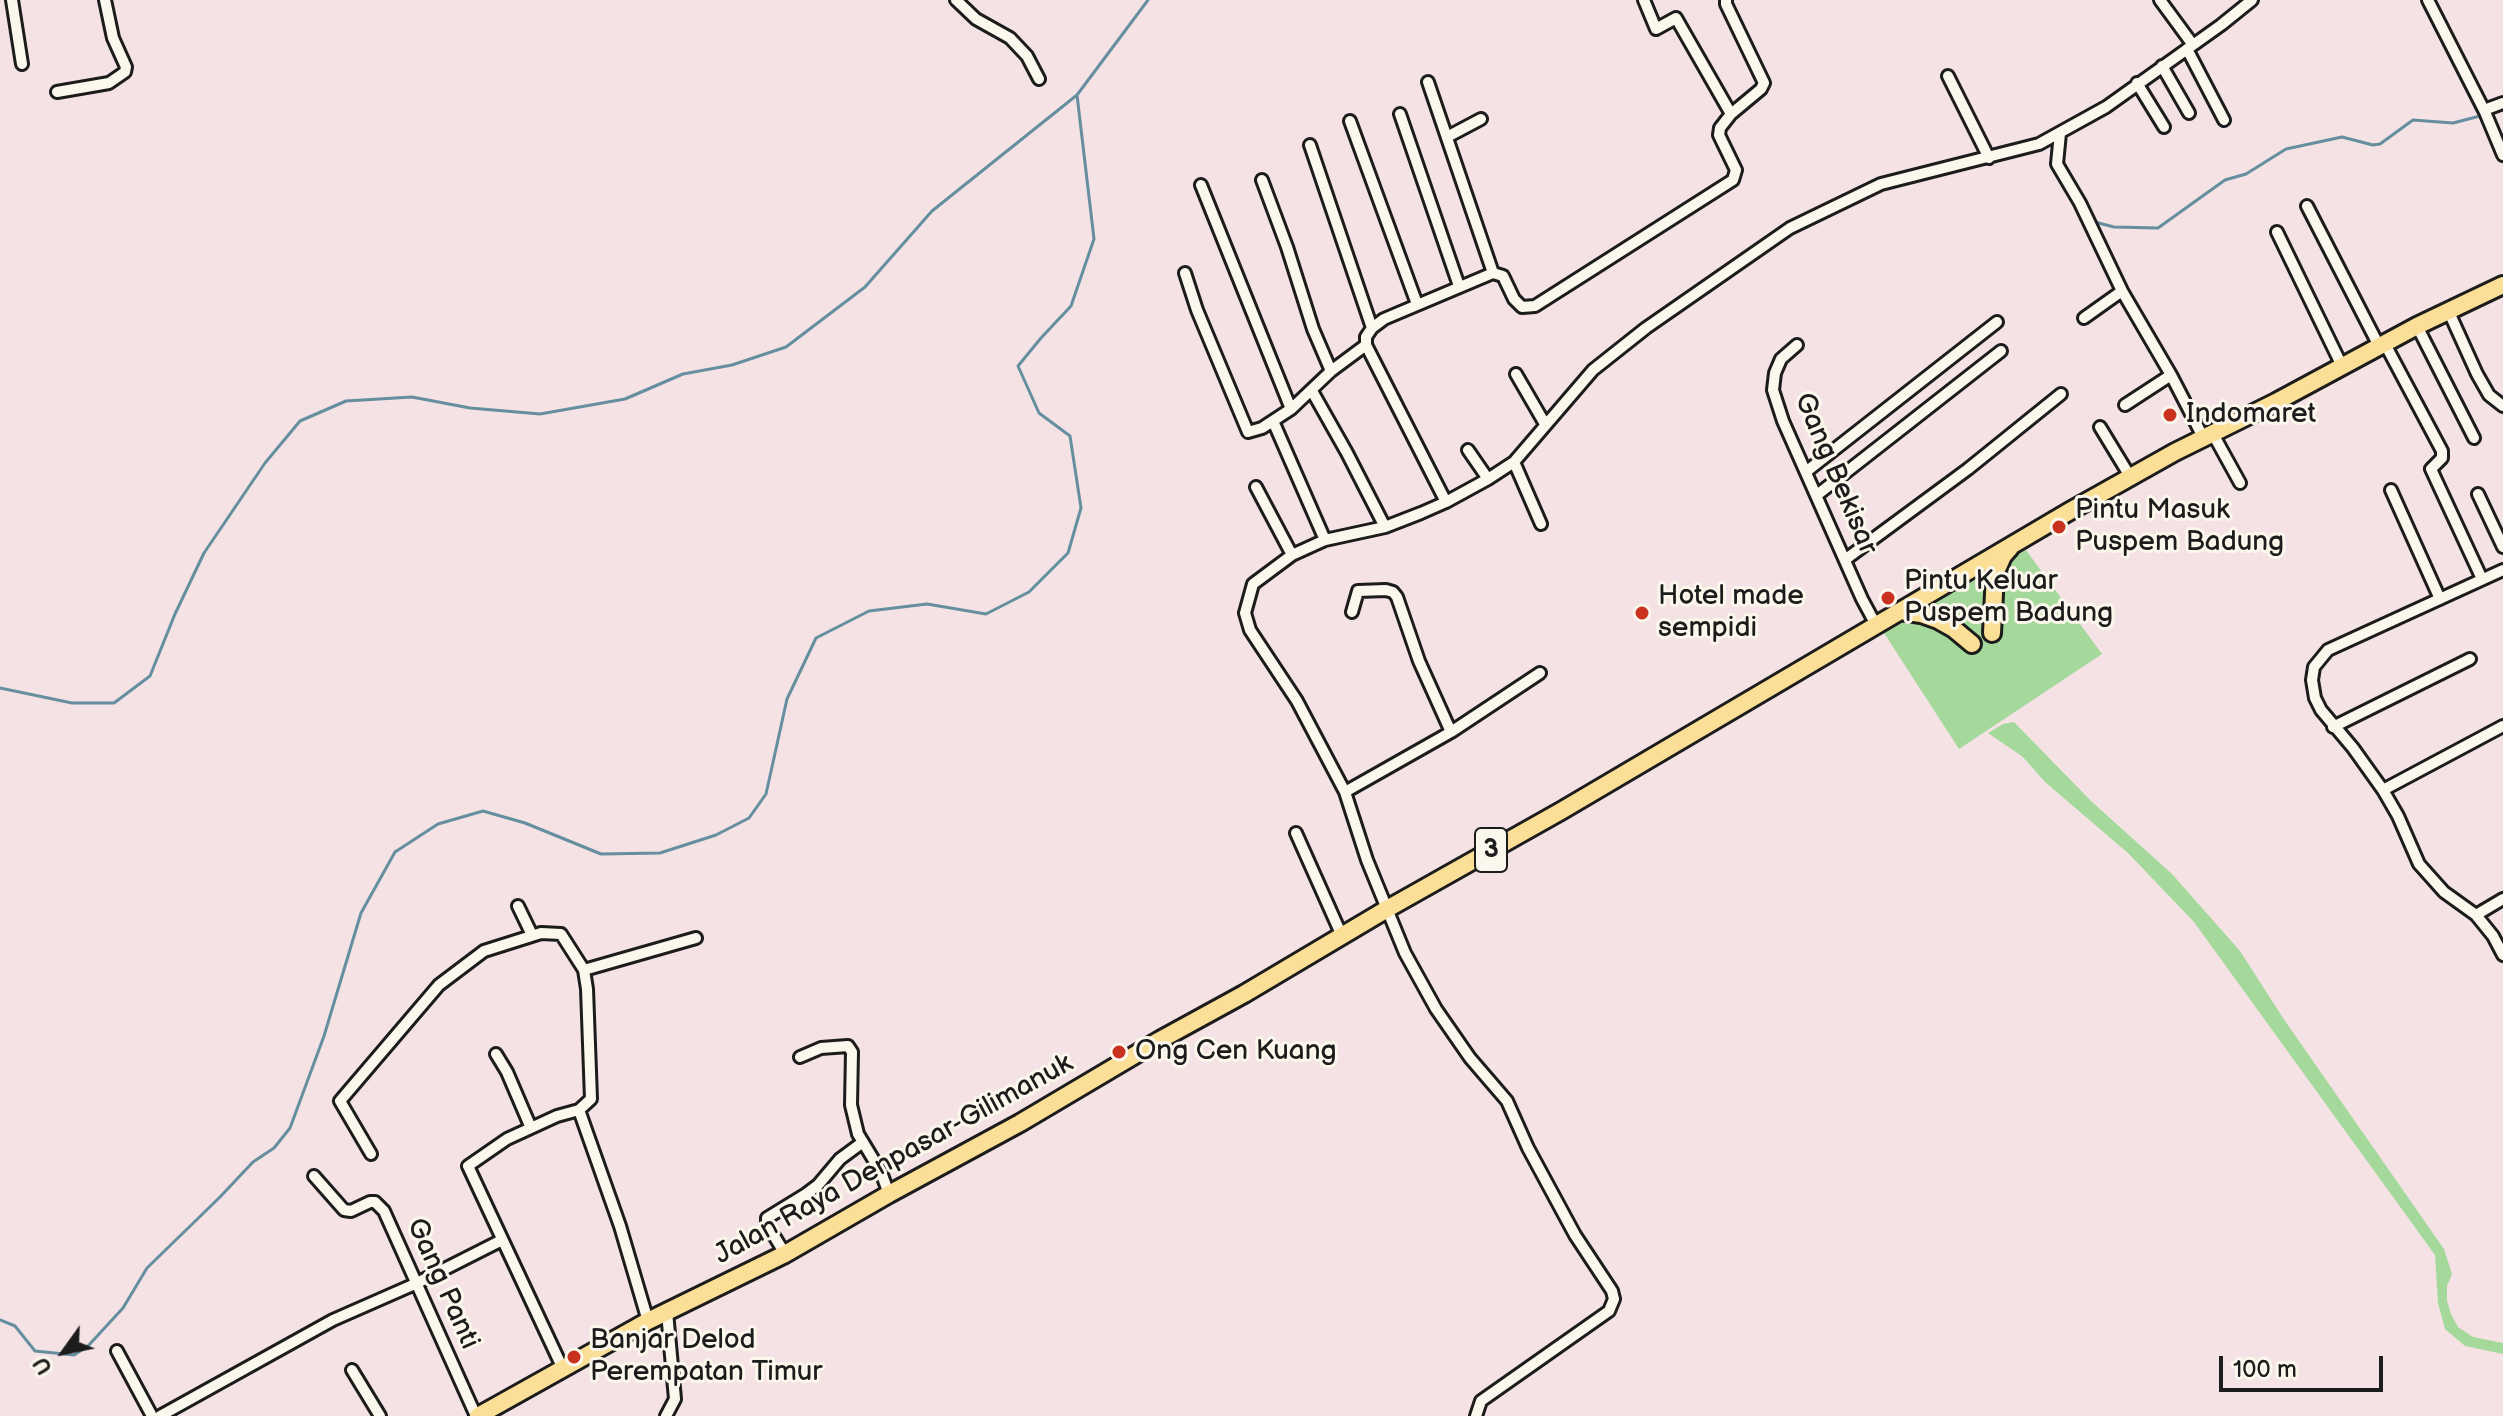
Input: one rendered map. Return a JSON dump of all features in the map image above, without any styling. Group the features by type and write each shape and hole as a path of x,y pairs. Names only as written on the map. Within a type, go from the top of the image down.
{"highway":[{"name":"Jalan Raya Denpasar-Gilimanuk","path":"477,1416 648,1321 785,1254 1020,1123 1561,811 2014,543 2417,326 2502,288"},
{"path":"1992,633 1995,574 2003,556 2014,543"},
{"path":"1900,611 1938,620 1972,644"}],"street":[{"path":"12,0 22,64"},
{"path":"57,92 109,83 125,72 126,67 113,38 105,0"},
{"path":"956,0 976,19 1010,38 1027,56 1039,79"},
{"path":"1644,0 1656,29 1676,18 1731,114"},
{"path":"1428,82 1498,274 1522,307 1535,306 1733,180 1736,170 1719,135 1720,128 1764,83 1726,0"},
{"path":"2160,0 2190,47 2224,120"},
{"path":"2428,0 2485,111 2503,155"},
{"path":"1476,1416 1481,1401 1609,1311 1614,1299 1612,1291 1575,1235 1528,1148 1507,1101 1470,1058 1436,1009 1405,953 1367,860 1345,792 1297,701 1250,630 1245,613 1253,584 1292,555 1325,540 1385,527 1446,502 1514,462 1593,370 1635,336 1790,228 1881,184 2039,144 2106,107 2190,47 2245,2"},
{"path":"2162,66 2189,113"},
{"path":"1948,76 1989,158"},
{"path":"2137,83 2164,127"},
{"path":"2485,111 2503,103"},
{"path":"1400,114 1459,286"},
{"path":"1447,137 1481,119"},
{"path":"1350,121 1417,304"},
{"path":"2060,133 2057,164 2122,291 2208,436 2240,483"},
{"path":"1310,145 1372,328"},
{"path":"1262,180 1313,329 1331,371"},
{"path":"1201,185 1291,409"},
{"path":"2307,206 2442,451 2442,458 2431,469 2482,579"},
{"path":"2277,232 2342,366"},
{"path":"1185,273 1197,310 1248,432 1252,433 1291,409 1331,371 1366,345"},
{"path":"1446,502 1366,345 1366,337 1384,319 1459,286 1498,274"},
{"path":"2084,318 2122,291"},
{"path":"2448,310 2489,395 2503,406"},
{"path":"1807,471 1997,322"},
{"path":"2417,326 2474,438"},
{"name":"Gang Bekisar","path":"1797,345 1781,359 1773,390 1783,421 1876,625"},
{"path":"1817,495 2001,351"},
{"path":"1516,374 1545,424"},
{"path":"2125,405 2171,375"},
{"path":"1312,391 1385,527"},
{"path":"1846,559 1968,469 2061,394"},
{"path":"1273,421 1325,540"},
{"path":"2100,427 2131,478"},
{"path":"1468,450 1488,479"},
{"path":"1514,462 1541,524"},
{"path":"1256,487 1292,555"},
{"path":"2391,490 2440,599"},
{"path":"2478,494 2503,547"},
{"path":"2503,570 2323,654 2314,667 2312,680 2321,710 2383,790 2419,864 2444,892 2476,915 2503,955"},
{"path":"1352,612 1356,594 1361,590 1393,592 1451,732"},
{"path":"2333,727 2470,659"},
{"path":"1345,792 1451,732 1540,673"},
{"path":"2383,790 2503,726"},
{"path":"1296,833 1342,936"},
{"path":"2476,915 2503,899"},
{"path":"518,906 532,935"},
{"path":"371,1154 340,1101 439,985 484,951 541,933 561,934 584,970 591,1099 579,1110 557,1116 507,1139 468,1166 563,1369"},
{"path":"584,970 696,938"},
{"path":"800,1057 821,1048 848,1046 852,1052 851,1105 858,1134 881,1172 889,1194"},
{"path":"496,1054 520,1099 531,1128"},
{"path":"579,1110 620,1226 648,1321"},
{"path":"785,1254 767,1224 767,1218 818,1185 840,1159 863,1142"},
{"name":"Gang Panti","path":"314,1176 344,1210 351,1211 370,1202 384,1211 477,1416"},
{"path":"160,1416 333,1320 415,1284 502,1240"},
{"path":"666,1416 675,1399 667,1312"},
{"path":"117,1351 152,1416"},
{"path":"352,1370 380,1416"}],"green space":[{"path":"2026,550 2102,654 1959,749 1884,633"},
{"path":"2014,722 2091,801 2172,874 2240,951 2285,1021 2444,1249 2452,1274 2447,1286 2447,1301 2458,1327 2473,1337 2503,1343 2503,1354 2465,1346 2445,1329 2438,1303 2435,1255 2194,922 2128,853 2045,782 2023,757 1988,733 2003,724"}],"waterway":[{"path":"0,688 72,703 114,703 150,676 204,553 265,463 300,421 346,401 412,397 470,408 540,414 625,399 683,374 732,365 786,347 865,287 932,211 1077,95 1148,0"},
{"path":"0,1320 15,1326 35,1351 74,1355 88,1346 123,1308 147,1268 253,1162 274,1148 290,1128 324,1036 361,913 395,852 438,824 483,811 525,823 601,854 660,853 716,835 749,818 766,794 787,699 816,638 869,611 927,604 986,614 1029,592 1068,553 1081,508 1070,436 1039,413 1018,366 1071,306 1094,239 1077,95"},
{"path":"2091,221 2114,227 2158,228 2225,180 2246,174 2286,149 2342,137 2380,144 2413,120 2453,123 2484,115"}],"place":[{"name":"Indomaret","path":"2170,415"},
{"name":"Pintu Masuk Puspem Badung","path":"2059,527"},
{"name":"Pintu Keluar Puspem Badung","path":"1888,598"},
{"name":"Hotel made sempidi","path":"1642,613"},
{"name":"Ong Cen Kuang","path":"1119,1052"},
{"name":"Banjar Delod Perempatan Timur","path":"574,1357"}]}
